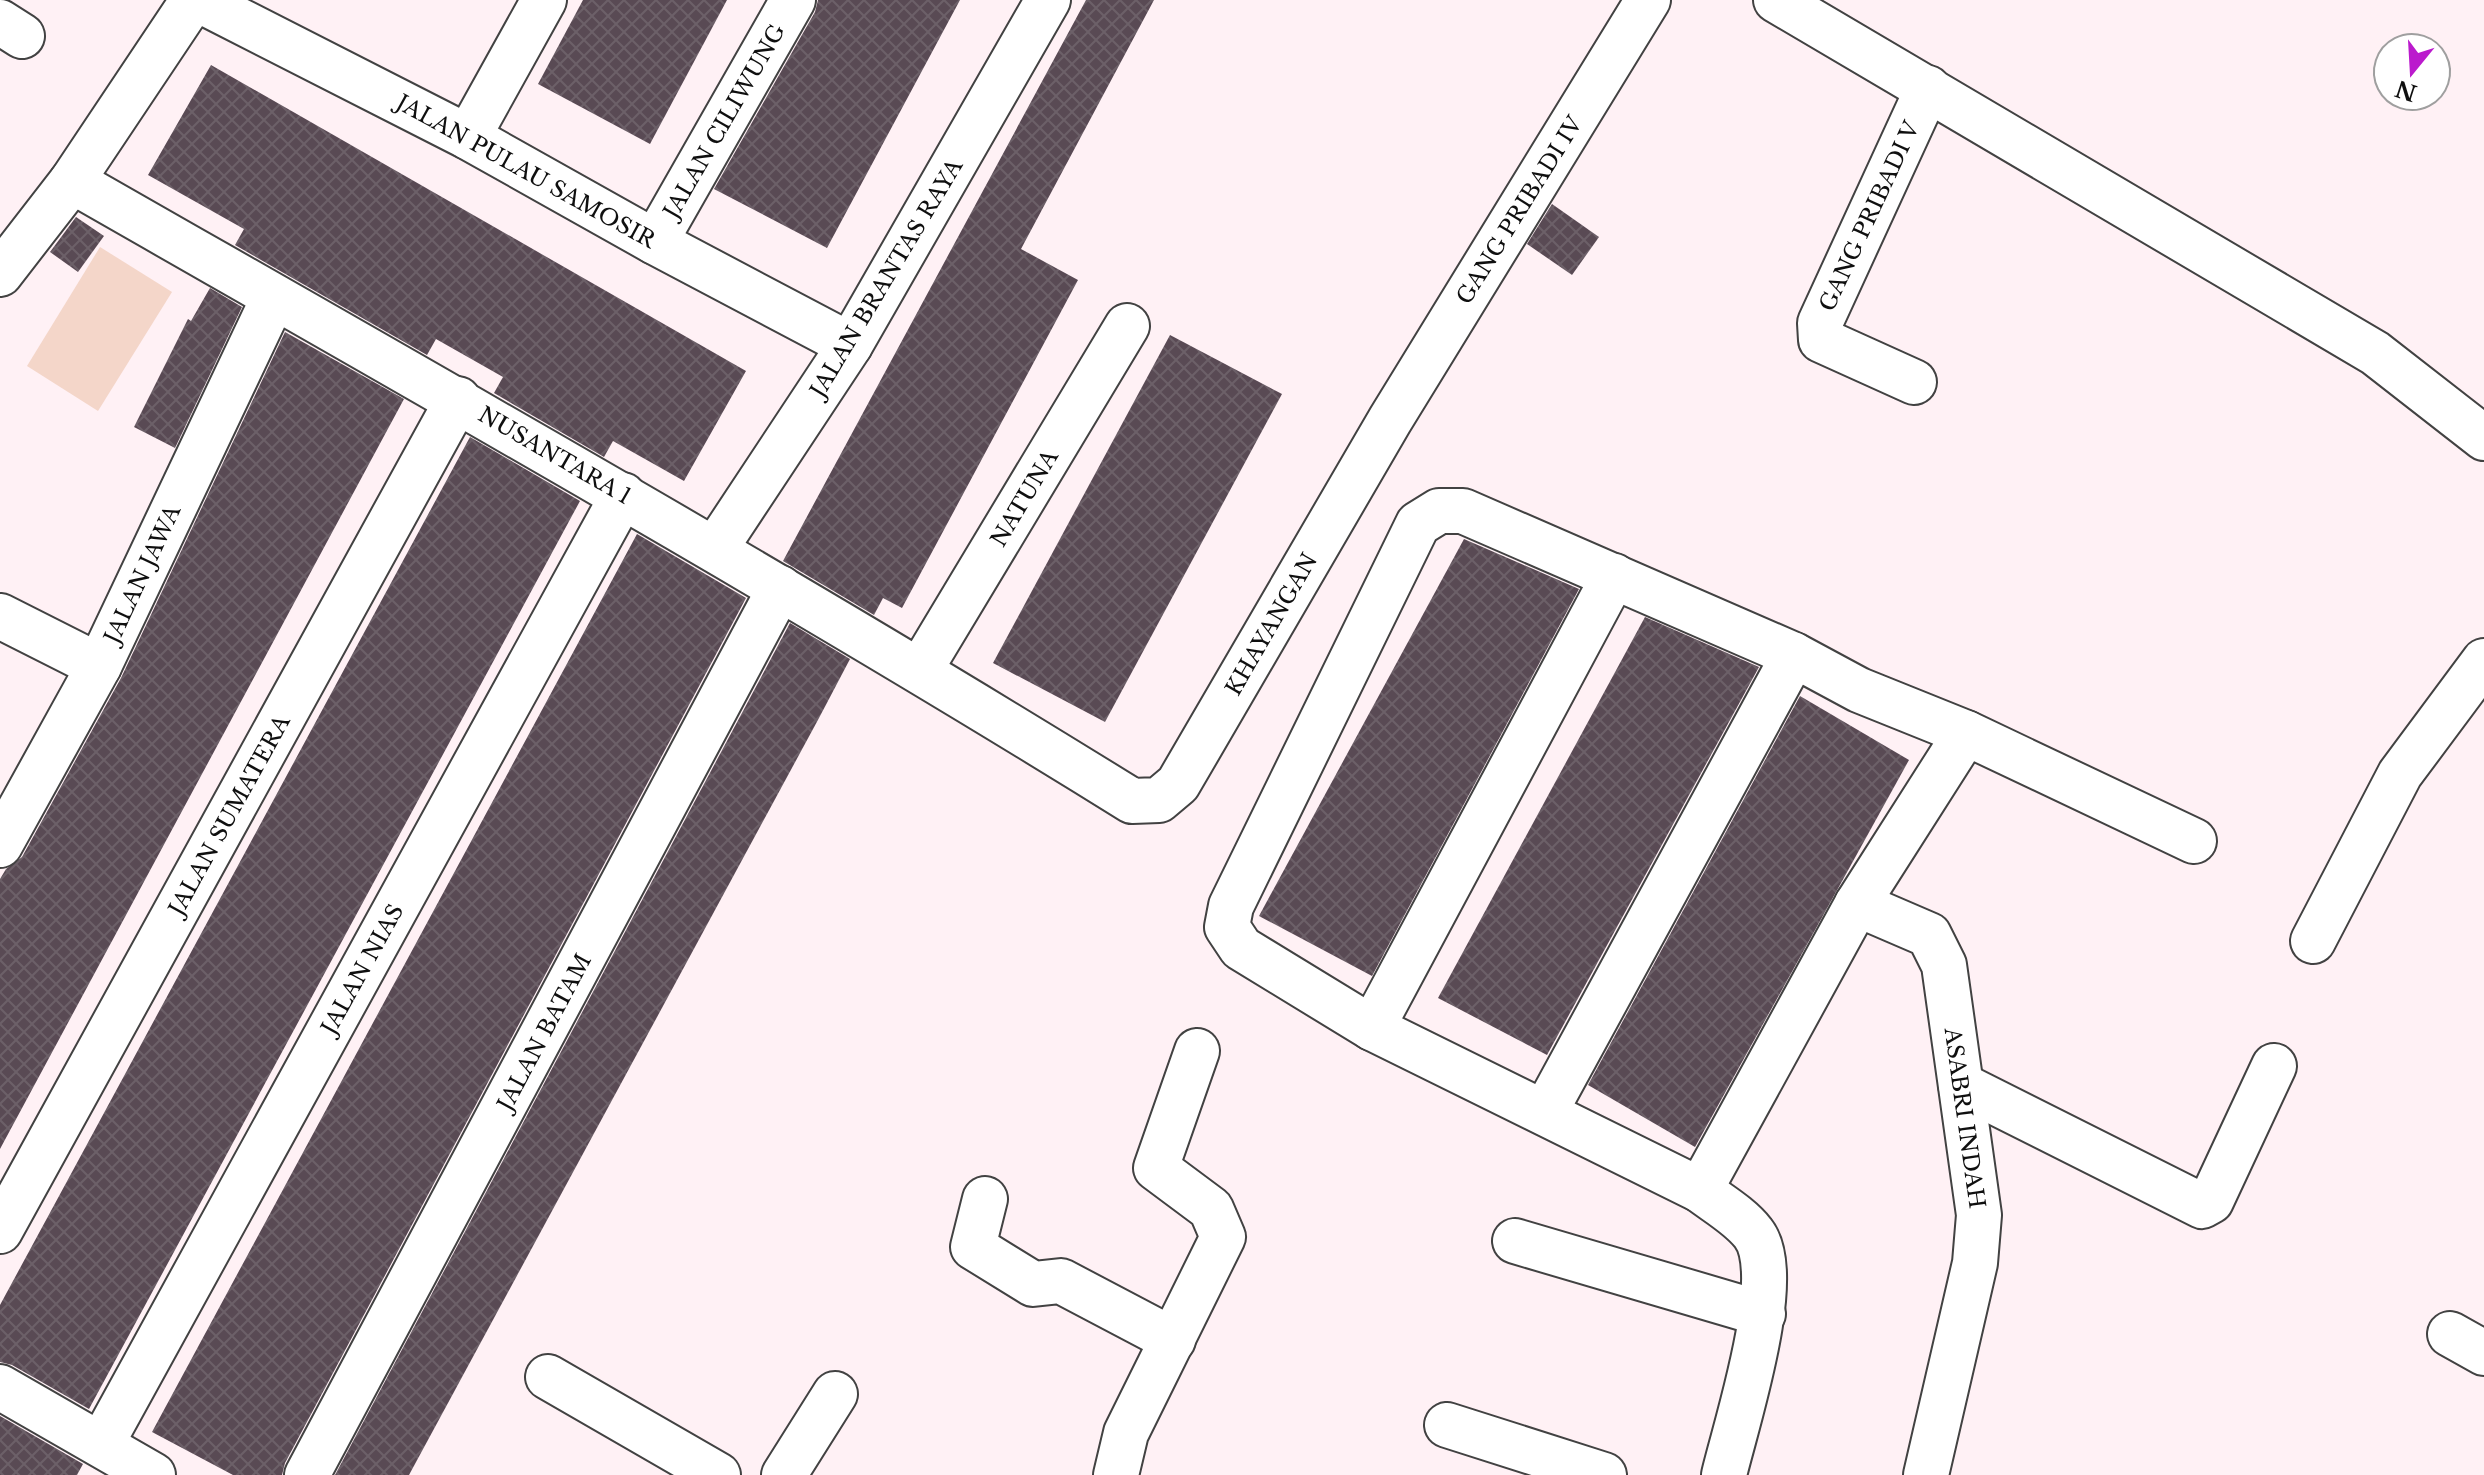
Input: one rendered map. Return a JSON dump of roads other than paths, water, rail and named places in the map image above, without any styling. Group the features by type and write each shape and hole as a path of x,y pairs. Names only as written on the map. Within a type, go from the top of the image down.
{"street":[{"path":"0,274 72,181 187,4 193,0"},
{"name":"JALAN PULAU SAMOSIR","path":"199,0 468,137 655,242 850,345"},
{"path":"468,137 544,0"},
{"name":"JALAN CILIWUNG","path":"655,242 793,0"},
{"name":"JALAN BRANTAS RAYA","path":"715,549 850,345 1048,0"},
{"name":"GANG PRIBADI IV","path":"1390,420 1648,0"},
{"path":"1776,0 2375,353 2482,433"},
{"name":"GANG PRIBADI V","path":"1914,382 1821,340 1820,323 1928,88"},
{"name":"NUSANTARA 1","path":"72,181 623,495 920,670 1132,801"},
{"name":"JALAN JAWA","path":"0,845 99,666 274,297"},
{"name":"NATUNA","path":"920,670 1127,326"},
{"name":"JALAN SUMATERA","path":"0,1231 458,399"},
{"name":"KHAYANGAN","path":"1132,801 1159,800 1178,784 1390,420"},
{"name":"JALAN NIAS","path":"122,1462 623,495"},
{"path":"1724,1475 1763,1314 1766,1268 1754,1234 1700,1190 1372,1028 1241,948 1227,927 1231,906 1418,524 1439,511 1463,511 1794,655 1859,690 1966,733 2194,841"},
{"path":"1372,1028 1614,576"},
{"name":"JALAN BATAM","path":"307,1475 780,588"},
{"path":"0,616 99,666"},
{"path":"1545,1112 1794,655"},
{"path":"2313,941 2400,774 2484,661"},
{"path":"1700,1190 1857,904 1966,733"},
{"name":"ASABRI INDAH","path":"1857,904 1929,935 1937,945 1944,965 1979,1215 1975,1263 1926,1475"},
{"path":"1116,1475 1126,1433 1223,1237 1211,1209 1156,1168 1197,1051"},
{"path":"1961,1085 2202,1206 2211,1201 2274,1066"},
{"path":"985,1199 973,1247 1033,1284 1061,1281 1173,1340"},
{"path":"1515,1241 1763,1314"},
{"path":"548,1377 718,1475"},
{"path":"0,1387 122,1462"},
{"path":"784,1475 835,1394"},
{"path":"1447,1425 1604,1475"}]}
